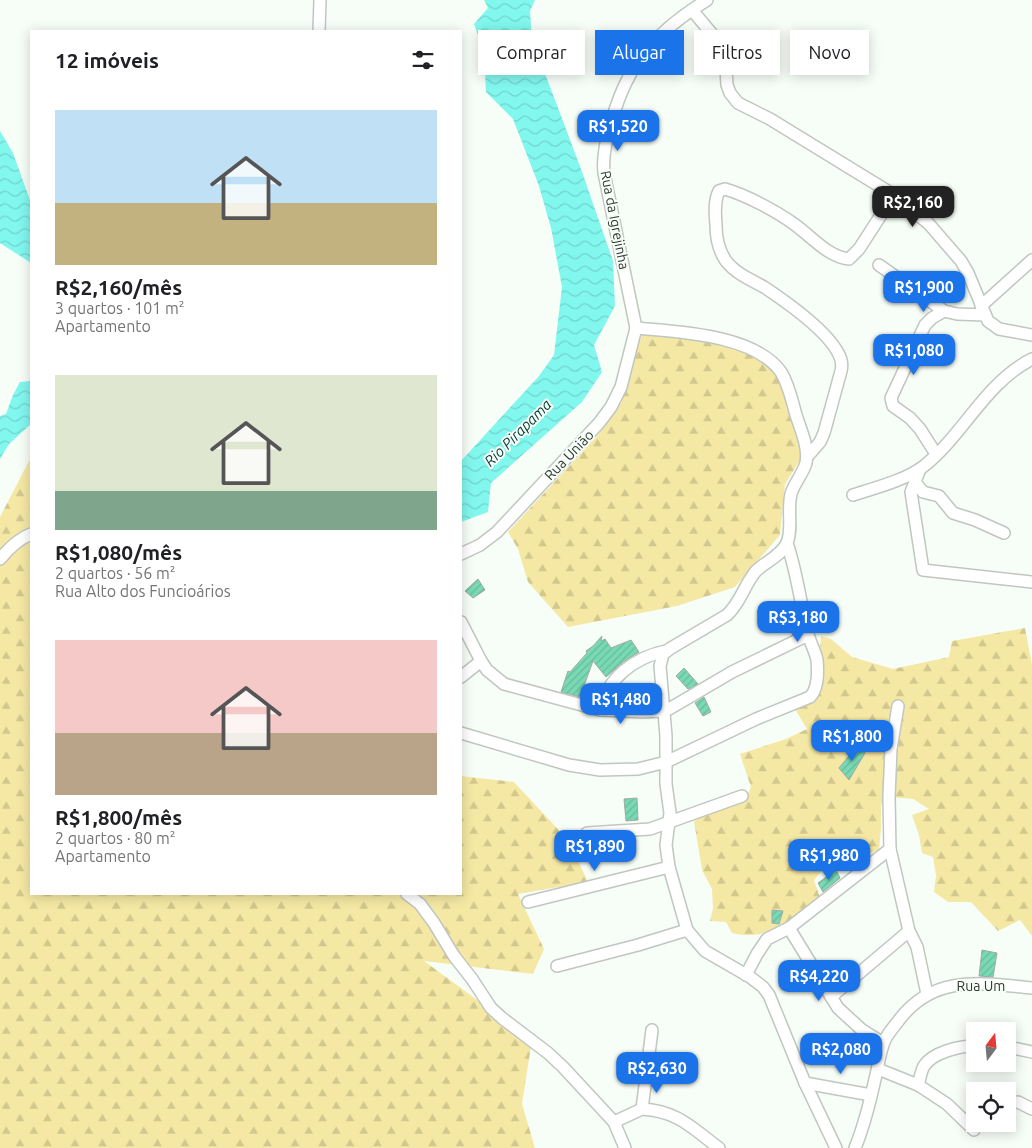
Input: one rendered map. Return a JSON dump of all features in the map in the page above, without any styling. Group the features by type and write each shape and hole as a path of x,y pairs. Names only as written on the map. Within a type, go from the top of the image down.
{"street":[{"path":"319,30 320,0"},
{"name":"Rua da Igrejinha","path":"636,328 604,173 604,152 616,105 630,73 656,39 671,25 707,0"},
{"path":"692,10 723,47 727,85 730,93 738,103 770,119 894,195 919,215 953,250 968,273 988,321 999,330 1032,335"},
{"path":"600,710 608,688 645,656 666,651 734,609 749,580 787,543 792,492 807,457 820,442 824,433 841,371 842,361 827,339 803,316 770,291 734,269 725,260 716,234 717,196 721,189 730,190 784,217 836,255 849,259 859,250 894,195"},
{"path":"879,265 944,310 957,314 983,311 1032,260"},
{"path":"936,454 920,429 910,418 892,404 891,398 925,325 944,310"},
{"path":"636,328 730,340 768,360 785,379 807,457"},
{"name":"Rua União","path":"462,554 480,545 497,532 600,423 621,387 636,328"},
{"path":"853,495 884,485 920,469 1004,379 1032,359"},
{"path":"920,469 911,492 923,570 1032,582"},
{"path":"915,482 923,492 938,496 953,514 975,520 1004,534"},
{"path":"0,559 15,543 30,535"},
{"path":"462,733 550,760 587,768 632,769 666,762 756,719 810,698 815,690 817,671 814,649 808,635 795,568 787,543"},
{"path":"462,624 487,670 504,684 600,710 627,712 663,711 677,705 732,672 808,635"},
{"path":"666,651 661,658 660,666 666,736 666,784 670,806 670,822 666,845 669,867 687,930 705,951 746,975 763,987 769,995 805,1083 836,1148"},
{"path":"462,676 481,661"},
{"path":"898,706 891,749 889,788 890,849 909,931 918,947 927,994"},
{"path":"587,833 650,829 742,796"},
{"path":"746,975 763,943 768,938 789,928 890,849"},
{"path":"528,902 669,867"},
{"path":"408,895 420,904 434,923 454,956 491,1008 548,1053 614,1122 626,1148"},
{"path":"789,928 838,1008 862,1030 883,1043"},
{"path":"557,966 687,930"},
{"path":"831,998 909,931"},
{"name":"Rua Um","path":"855,1148 878,1069 883,1043 902,1016 927,994 945,986 964,984 1008,985 1032,988"},
{"path":"642,1109 652,1030"},
{"path":"918,1085 924,1066 930,1060 956,1049 966,1047"},
{"path":"1016,1049 1032,1052"},
{"path":"878,1069 918,1085 947,1104 966,1122"},
{"path":"805,1083 871,1095"},
{"path":"1018,1102 1032,1109"},
{"path":"614,1122 642,1109 658,1110 673,1115 695,1128 709,1144 719,1148"}],"green space":[{"path":"645,329 735,343 775,365 806,451 785,484 780,535 735,587 677,606 568,627 528,582 518,549 508,532 598,435 622,402 624,377"},
{"path":"30,461 30,895 462,895 462,776 514,782 568,840 588,882 518,894 544,949 533,974 424,961 532,1040 522,1104 535,1148 0,1148 0,517"},
{"path":"1025,628 1032,665 1032,936 1020,920 998,931 971,902 948,902 934,892 936,875 933,857 922,853 919,835 912,815 929,809 913,799 889,797 881,805 879,850 862,856 831,860 814,880 820,898 790,921 769,931 745,935 732,933 726,922 710,921 713,908 712,889 702,870 694,821 709,813 744,802 751,787 740,754 786,739 807,729 795,709 815,699 823,674 820,652 821,636 831,639 852,657 893,669 949,657 952,641"}],"water":[{"path":"484,0 535,0 530,11 531,30 478,30 478,35 474,24 488,8"},
{"name":"Rio Pirapama","path":"485,75 546,75 613,261 615,306 594,345 602,372 582,402 491,483 488,512 462,522 462,460 539,376 554,355 562,287 551,228 539,186 513,119 486,92"},
{"path":"0,131 13,153 30,200 30,262 0,243"},
{"path":"30,381 30,425 9,444 0,459 0,416 6,414 20,382"}],"building":[{"path":"478,579 485,590 473,598 465,591"},
{"path":"602,636 601,641 605,639 611,648 631,640 639,652 623,662 606,677 593,661 580,697 561,692 568,671 570,672 587,653 586,651"},
{"path":"684,668 698,684 688,689 676,676"},
{"path":"704,697 711,712 703,716 695,703"},
{"path":"858,745 865,753 849,780 839,768"},
{"path":"637,798 638,820 626,821 624,799"},
{"path":"836,870 840,878 823,892 818,883"},
{"path":"772,910 783,911 779,924 772,923"},
{"path":"982,950 997,953 993,977 979,976"}]}
